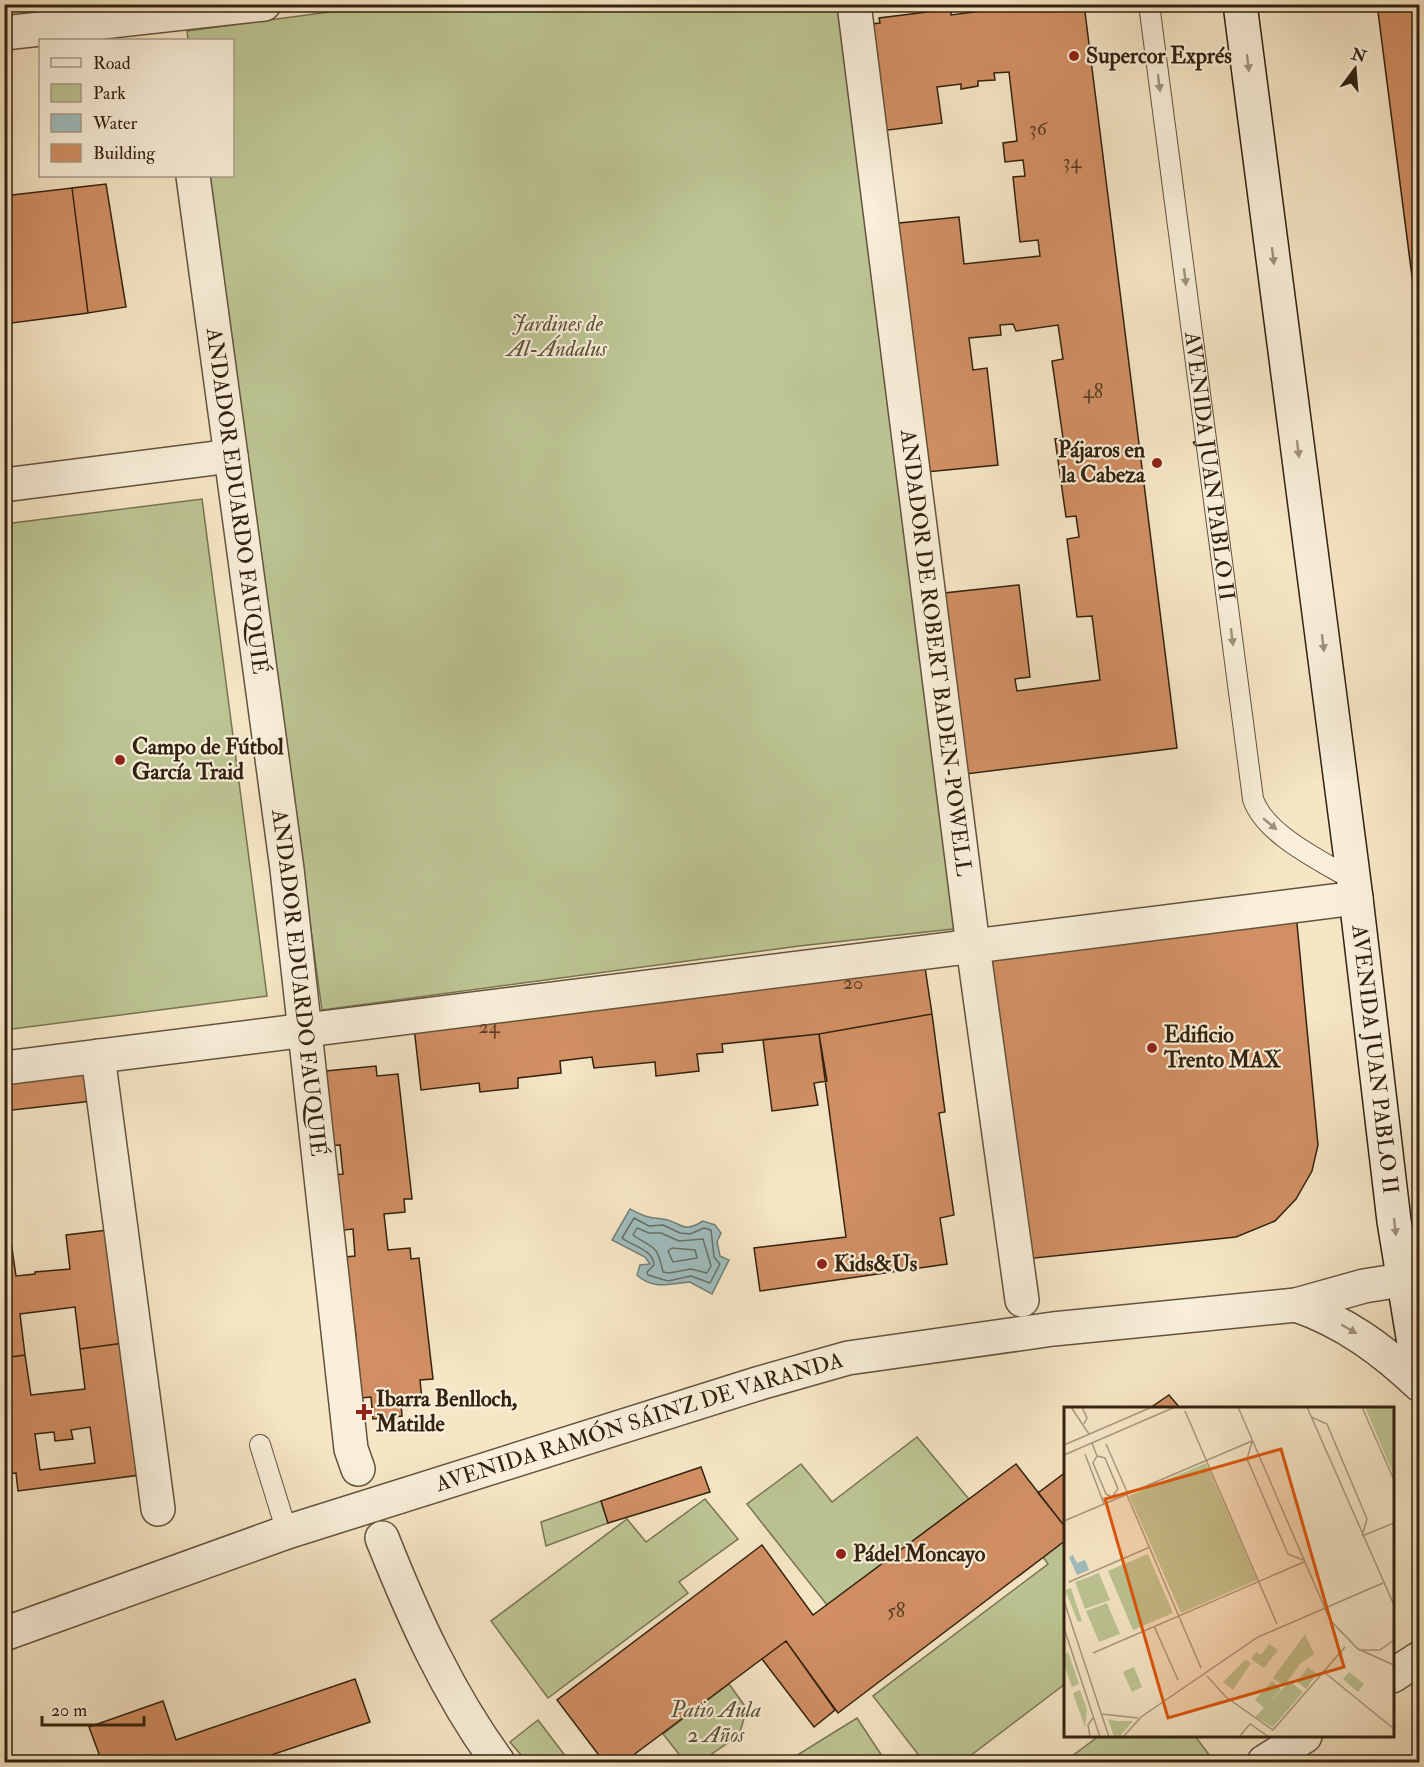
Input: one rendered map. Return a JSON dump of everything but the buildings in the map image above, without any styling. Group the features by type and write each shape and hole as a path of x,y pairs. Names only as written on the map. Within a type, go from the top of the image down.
{"street":[{"path":"4,33 179,19 264,4"},
{"name":"ANDADOR DE ROBERT BADEN-POWELL","path":"854,4 974,946 1022,1300"},
{"name":"AVENIDA JUAN PABLO II","path":"1240,4 1354,889 1411,1278 1419,1380"},
{"name":"ANDADOR EDUARDO FAUQUIÉ","path":"194,177 306,1030 351,1449 358,1469"},
{"path":"4,485 231,456"},
{"path":"4,1068 974,946 1354,889"},
{"path":"98,1056 158,1509"},
{"name":"AVENIDA RAMÓN SÁINZ DE VARANDA","path":"4,1634 287,1532 760,1383 848,1358 1053,1329 1296,1305 1364,1286 1411,1278"},
{"name":"AVENIDA RAMÓN SÁINZ DE VARANDA","path":"1296,1305 1321,1314 1375,1345 1419,1385"},
{"path":"382,1538 414,1618 480,1738 498,1762"},
{"path":"1394,1675 1419,1658"},
{"path":"1265,1762 1303,1737"}],"lane":[{"name":"AVENIDA JUAN PABLO II","path":"1149,4 1253,799 1257,810 1268,824 1354,889"},
{"path":"260,1445 287,1532"}],"green space":[{"name":"Jardines de Al-Ándalus","path":"389,4 840,5 962,928 799,946 322,1010 207,177 234,177 234,39 188,39 187,31"},
{"name":"Campo de Fútbol García Traid","path":"202,499 267,996 5,1030 5,524"},
{"name":"Pádel Moncayo","path":"917,1437 969,1499 827,1605 747,1504 801,1464 832,1502"},
{"path":"705,1499 738,1539 679,1582 688,1593 548,1698 491,1621 627,1519 646,1542"},
{"path":"601,1501 608,1523 546,1546 541,1522"},
{"path":"1064,1541 1064,1685 962,1762 924,1762 873,1696 1048,1564 1043,1557"},
{"name":"Patio Aula 2 Años","path":"729,1684 747,1709 739,1735 706,1758 682,1758 663,1734"},
{"path":"857,1718 886,1762 786,1762"},
{"path":"538,1720 570,1762 527,1762 510,1742"},
{"path":"1098,1737 1196,1737 1213,1760 1064,1762"}],"water":[{"path":"630,1209 686,1227 703,1221 715,1225 721,1233 717,1242 720,1256 729,1260 712,1294 690,1282 656,1285 637,1275 640,1265 650,1264 645,1257 612,1240"}],"place":[{"name":"Supercor Exprés","path":"1074,56"},
{"name":"Pájaros en la Cabeza","path":"1157,463"},
{"name":"Campo de Fútbol García Traid","path":"120,760"},
{"name":"Edificio Trento MAX","path":"1152,1048"},
{"name":"Kids&Us","path":"822,1264"},
{"name":"Ibarra Benlloch, Matilde","path":"364,1412"},
{"name":"Pádel Moncayo","path":"841,1554"}]}
